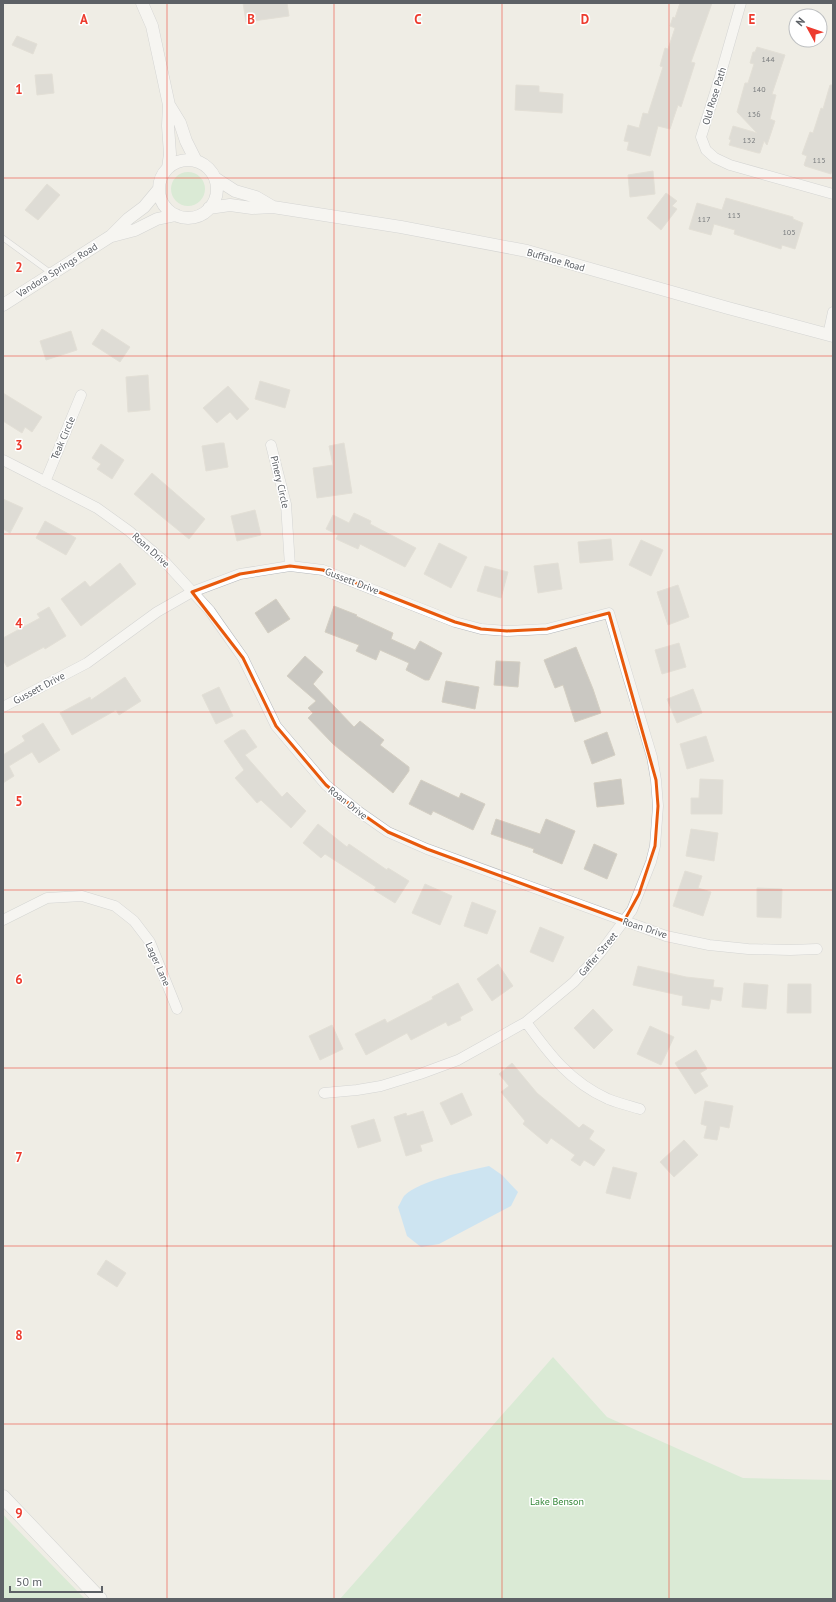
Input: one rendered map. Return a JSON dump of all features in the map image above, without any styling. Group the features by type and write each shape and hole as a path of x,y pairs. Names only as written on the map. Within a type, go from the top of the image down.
{"main road":[{"path":"3,1498 100,1599"}],"street":[{"path":"142,3 152,26 169,105 168,126 170,154 168,168 160,181 159,189 164,204 176,215 194,217 202,214 209,208 217,194 217,186 215,178 204,164 196,161 181,161 168,168"},
{"name":"Old Rose Path","path":"741,3 701,137 706,150 715,158 730,165 833,194"},
{"path":"169,105 180,123 186,142 196,161"},
{"name":"Buffaloe Road","path":"215,178 235,191 256,197 273,207"},
{"name":"Vandora Springs Road","path":"3,305 111,236 128,219 144,207 159,189"},
{"name":"Buffaloe Road","path":"209,208 230,205 252,208 273,207 401,227 527,251 830,336"},
{"name":"Vandora Springs Road","path":"111,236 135,230 157,219 176,215"},
{"path":"830,336 833,312"},
{"name":"Teak Circle","path":"45,482 81,395"},
{"name":"Pinery Circle","path":"271,445 286,504 290,566"},
{"name":"Roan Drive","path":"3,460 97,508 129,531 165,562 210,611 243,658 276,726 326,785 358,811 388,832 427,849 666,936 709,945 748,950 816,949"},
{"name":"Gussett Drive","path":"3,707 87,663 157,612 192,592 240,574 290,566 323,570 455,622 482,629 507,632 547,628 609,613"},
{"name":"Gaffer Street","path":"324,1093 381,1086 420,1074 458,1060 526,1022 574,982 600,953 632,910 651,862 654,846 658,806 656,780 652,757 609,613"},
{"name":"Lager Lane","path":"3,920 47,898 82,896 115,906 134,921 150,942 177,1009"},
{"path":"526,1022 565,1071 591,1090 603,1096 640,1109"}],"lane":[{"path":"3,238 51,273"}],"highlighted area":[{"path":"290,566 323,570 455,622 481,629 507,631 547,629 609,613 656,780 658,806 655,846 639,894 624,921 427,849 388,832 358,811 326,785 276,726 243,658 192,592 240,574"}],"green space":[{"path":"188,172 200,177 205,189 200,201 188,206 176,201 171,189 176,177"},
{"name":"Lake Benson","path":"553,1357 607,1417 743,1478 833,1480 833,1599 340,1599"},
{"path":"3,1514 12,1524 85,1599 3,1599"}],"water":[{"path":"489,1166 502,1175 518,1192 511,1206 439,1244 421,1247 407,1236 398,1207 404,1196 411,1190 421,1185 457,1173"}],"building":[{"path":"243,3 287,3 289,16 246,22"},
{"path":"680,3 712,3 691,62 695,63 681,107 678,105 670,129 658,126 650,156 627,150 629,142 624,141 628,125 639,128 643,113 648,114 663,67 660,66 665,48 668,49 675,28 670,26 673,17 675,18"},
{"path":"17,36 37,44 33,54 12,45"},
{"path":"757,47 785,55 772,94 776,95 770,119 775,121 767,145 764,141 760,153 729,145 731,140 729,139 733,126 757,133 737,112 745,83 748,83 754,64 750,63 753,52 755,52"},
{"path":"52,74 54,93 37,95 35,75"},
{"path":"516,85 539,86 539,92 563,94 562,113 515,110"},
{"path":"830,85 833,85 833,173 831,172 831,174 805,166 807,156 802,154 810,132 813,133 821,108 823,109"},
{"path":"653,171 655,194 630,197 628,175"},
{"path":"47,184 60,195 38,220 25,210"},
{"path":"666,193 677,201 672,206 677,209 661,230 647,218"},
{"path":"726,198 793,217 793,219 803,223 795,249 782,245 781,249 734,234 735,230 714,224 711,235 689,229 697,203 722,210"},
{"path":"102,329 130,347 120,362 92,344"},
{"path":"71,331 77,350 46,360 40,341"},
{"path":"148,375 150,410 128,412 126,377"},
{"path":"260,381 290,390 285,408 255,399"},
{"path":"228,386 249,409 237,420 230,412 217,423 203,408"},
{"path":"3,393 42,417 32,432 25,427 22,433 3,421"},
{"path":"224,443 228,467 206,471 202,446"},
{"path":"344,443 352,493 317,498 313,468 333,465 329,446"},
{"path":"101,444 124,460 112,479 97,469 101,464 92,458"},
{"path":"152,473 205,519 189,539 134,494"},
{"path":"3,499 23,508 10,533 3,529"},
{"path":"255,510 261,535 237,541 231,516"},
{"path":"354,513 371,521 370,524 416,548 405,567 360,544 358,549 336,539 338,535 326,529 333,515 349,523"},
{"path":"45,521 76,538 66,555 36,538"},
{"path":"611,539 613,560 580,563 578,542"},
{"path":"641,540 663,550 651,576 629,565"},
{"path":"439,543 467,557 451,588 424,574"},
{"path":"120,563 136,584 81,626 61,599 85,581 90,587"},
{"path":"558,563 562,589 538,593 534,566"},
{"path":"485,566 508,572 501,598 477,591"},
{"path":"678,585 689,617 668,625 657,592"},
{"path":"276,599 290,619 268,633 255,613"},
{"path":"334,606 357,615 356,616 393,633 391,639 415,650 420,641 442,653 429,680 425,680 406,670 409,663 380,650 376,660 356,651 359,645 325,632"},
{"path":"49,607 66,636 45,649 44,647 7,667 3,660 3,638 40,618 37,614"},
{"path":"679,643 686,667 662,674 655,650"},
{"path":"576,647 601,713 575,722 563,685 555,688 544,660"},
{"path":"305,656 323,672 313,684 354,727 360,721 384,740 380,745 409,767 409,771 393,793 333,744 308,718 313,713 308,708 316,701 287,676"},
{"path":"496,661 520,662 518,687 494,685"},
{"path":"125,677 141,701 119,715 116,710 72,735 60,713 90,697 91,700"},
{"path":"446,681 479,687 475,709 442,702"},
{"path":"219,687 233,716 216,724 202,695"},
{"path":"693,689 702,713 677,723 667,699"},
{"path":"43,723 60,750 39,763 32,752 9,766 14,776 3,783 3,755 25,741 22,736"},
{"path":"241,730 245,730 257,747 245,755 282,797 287,792 306,811 291,828 261,800 257,803 235,778 244,770 224,741"},
{"path":"607,732 615,755 592,764 584,741"},
{"path":"706,736 714,761 687,769 680,744"},
{"path":"621,779 624,804 597,807 594,783"},
{"path":"700,779 723,780 722,814 691,814 691,798 699,798"},
{"path":"421,780 459,798 461,793 485,804 473,830 433,811 431,815 409,804"},
{"path":"496,819 540,834 546,819 575,831 562,864 533,852 534,849 491,834"},
{"path":"318,824 347,847 349,844 387,870 388,868 409,881 395,903 374,890 376,887 325,854 321,858 303,843"},
{"path":"691,829 718,833 714,861 686,856"},
{"path":"594,844 617,854 607,879 584,869"},
{"path":"685,871 702,876 698,888 711,892 703,916 673,906"},
{"path":"425,884 452,896 440,925 412,913"},
{"path":"757,888 782,889 781,918 757,917"},
{"path":"472,902 496,911 487,934 464,926"},
{"path":"540,927 564,937 553,962 530,952"},
{"path":"498,964 513,986 492,1001 477,979"},
{"path":"638,966 686,977 714,980 713,987 723,988 721,1001 711,999 709,1009 682,1005 683,996 633,985"},
{"path":"458,983 473,1010 460,1017 461,1020 448,1026 446,1022 411,1040 407,1033 366,1055 355,1034 385,1019 387,1023 433,999 432,997"},
{"path":"744,983 768,985 766,1009 742,1007"},
{"path":"788,984 811,984 811,1013 787,1013"},
{"path":"593,1009 613,1030 594,1049 574,1028"},
{"path":"332,1025 343,1049 320,1060 309,1036"},
{"path":"650,1026 674,1037 661,1065 637,1054"},
{"path":"696,1050 707,1069 700,1073 708,1086 695,1094 675,1063"},
{"path":"512,1063 537,1093 579,1128 583,1124 594,1131 589,1139 605,1150 594,1166 584,1160 580,1166 571,1160 575,1155 551,1138 547,1144 523,1124 525,1121 501,1092 509,1086 499,1074"},
{"path":"462,1093 472,1115 451,1125 440,1103"},
{"path":"705,1101 733,1106 729,1128 720,1126 717,1140 704,1138 707,1126 701,1124"},
{"path":"423,1111 433,1141 420,1145 422,1151 406,1156 394,1117 406,1113 407,1116"},
{"path":"374,1119 381,1141 358,1148 351,1126"},
{"path":"684,1140 698,1155 674,1177 660,1162"},
{"path":"613,1167 637,1173 630,1199 606,1193"},
{"path":"106,1260 126,1273 117,1287 97,1274"}]}
